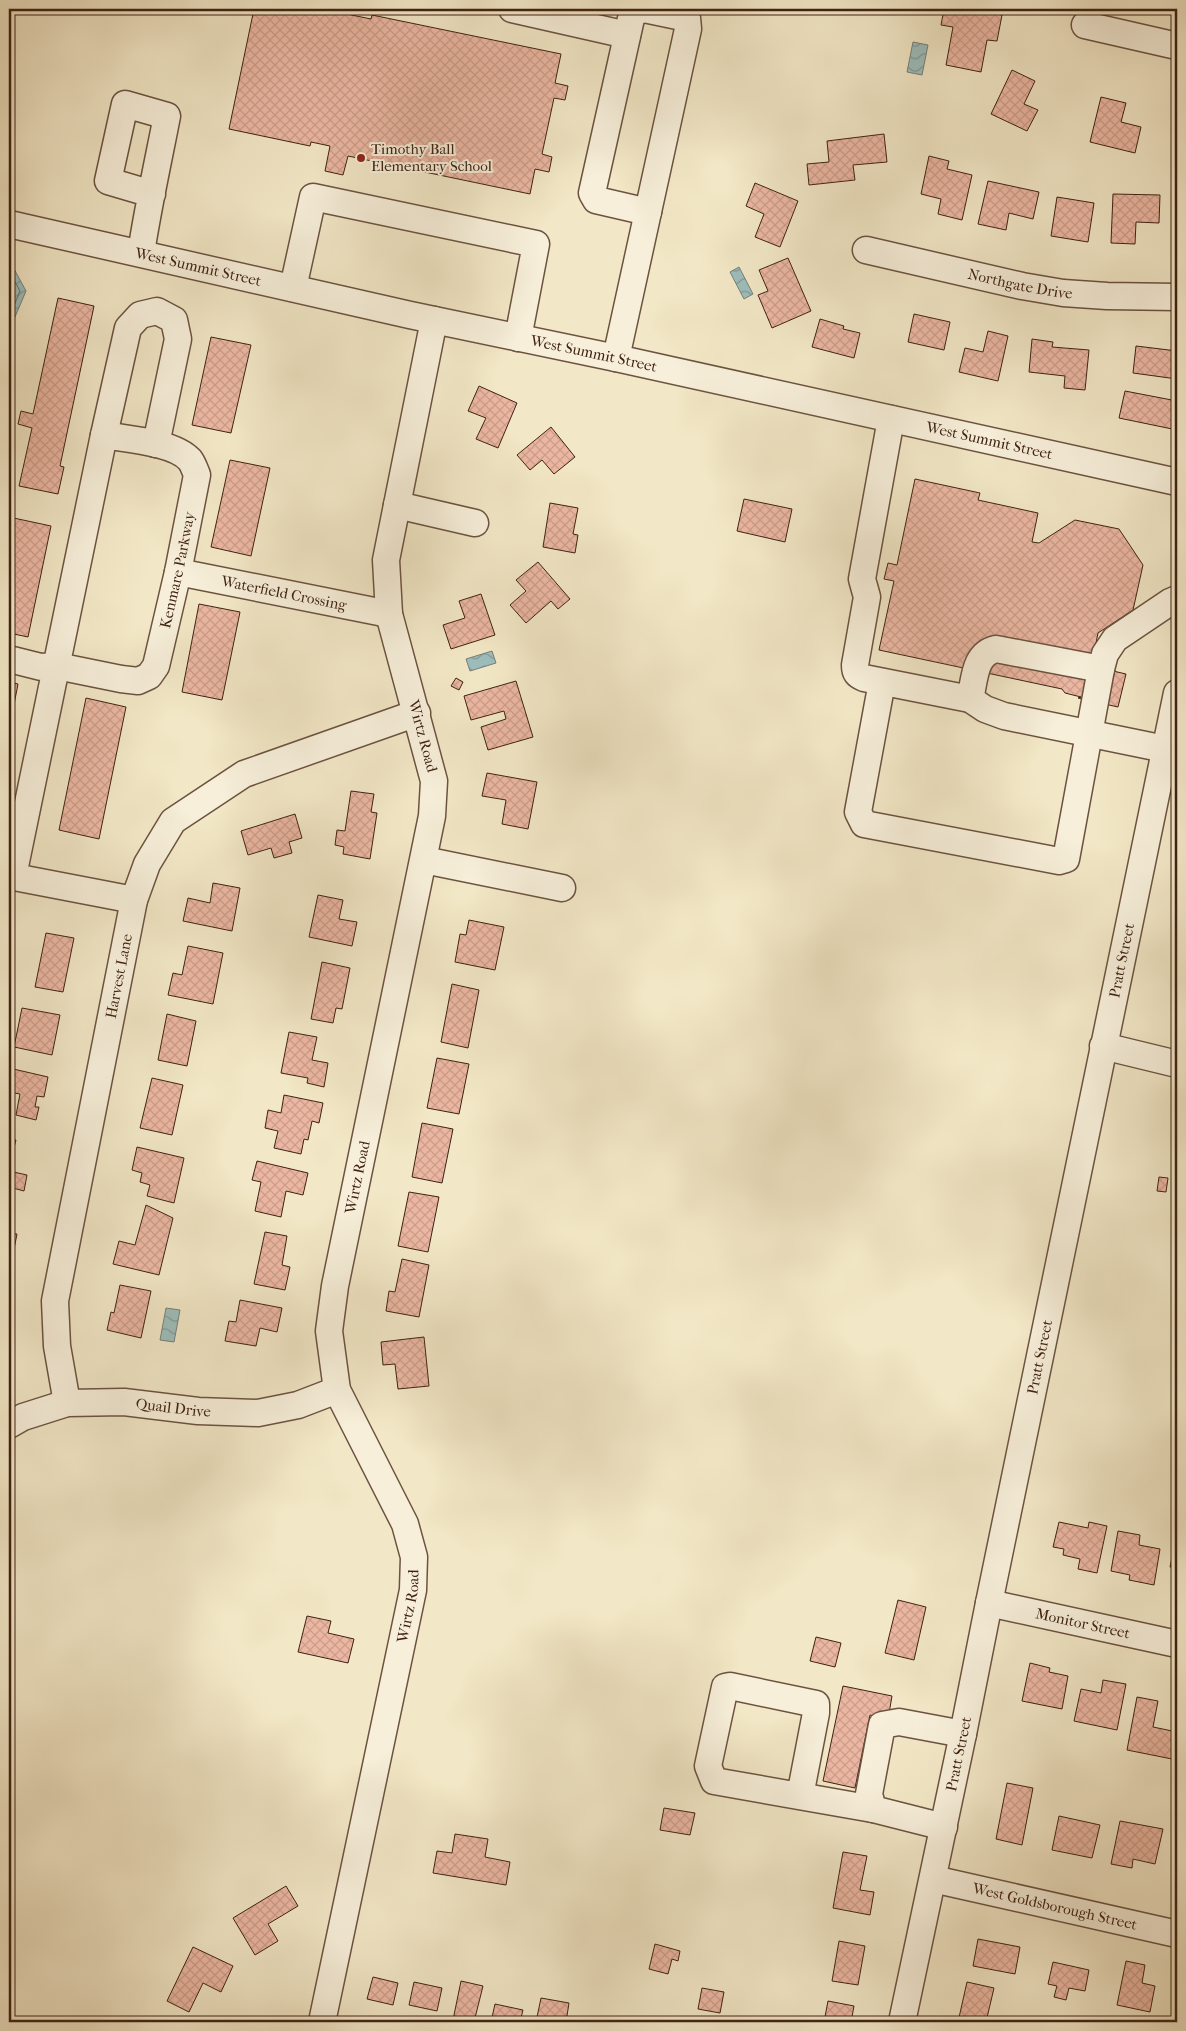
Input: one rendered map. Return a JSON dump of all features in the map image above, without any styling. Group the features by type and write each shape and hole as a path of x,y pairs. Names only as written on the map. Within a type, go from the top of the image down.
{"street":[{"path":"512,9 627,34"},
{"path":"616,358 648,212 688,29 687,18 643,9 632,14 592,193 596,200 648,212"},
{"path":"1085,25 1177,46"},
{"path":"141,254 152,194"},
{"path":"293,288 313,197 536,244 518,338"},
{"name":"West Summit Street","path":"9,224 434,320 616,358 1177,482"},
{"name":"Northgate Drive","path":"866,250 1022,286 1063,293 1177,297"},
{"path":"134,900 11,876 128,328 140,315 157,312 174,320 178,339 156,444"},
{"name":"Wirtz Road","path":"322,2022 413,1590 414,1557 406,1524 338,1390 329,1331 335,1286 432,816 434,781 389,614 386,560 434,320"},
{"path":"891,419 862,579 867,598 855,665 855,671 858,675 882,682 970,699 985,709 1004,716 1089,735 1167,767"},
{"name":"Kenmare Parkway","path":"9,660 41,667 57,666 122,679 138,680 149,676 156,666 178,572 197,474 190,461 179,452 156,444 104,435"},
{"path":"397,505 475,522"},
{"name":"Waterfield Crossing","path":"178,572 389,614"},
{"path":"882,682 858,812 864,824 1059,861 1066,859 1105,654 1115,639 1177,599"},
{"path":"970,699 980,657 987,651 996,649 1101,669"},
{"name":"Pratt Street","path":"902,2022 964,1734 1103,1046 1167,767 1177,693"},
{"name":"Harvest Lane","path":"67,1403 57,1346 56,1301 134,900 147,864 173,822 244,774 417,713"},
{"path":"424,860 562,888"},
{"path":"1103,1046 1177,1064"},
{"name":"Quail Drive","path":"9,1425 23,1417 67,1403 124,1402 198,1411 258,1413 298,1405 338,1390"},
{"name":"Monitor Street","path":"989,1603 1177,1644"},
{"path":"800,1796 816,1713 816,1704 725,1686 708,1766 714,1781 873,1809 944,1827"},
{"path":"873,1809 869,1794 882,1725 899,1722 964,1734"},
{"name":"West Goldsborough Street","path":"933,1879 1177,1934"}],"water":[{"path":"913,42 928,45 922,75 907,72"},
{"path":"9,266 13,267 26,291 9,331"},
{"path":"739,267 753,294 744,299 730,272"},
{"path":"492,651 496,663 470,671 466,659"},
{"path":"166,1308 180,1310 174,1342 160,1340"}],"building":[{"path":"254,9 343,9 342,13 371,19 372,15 561,54 555,83 568,86 565,100 554,98 542,154 552,157 549,172 535,169 530,194 348,156 343,175 325,171 330,146 311,142 310,146 229,129"},
{"path":"944,9 968,9 1002,15 997,41 987,40 981,72 946,65 953,27 941,25"},
{"path":"1012,70 1035,81 1024,104 1038,110 1027,131 991,114"},
{"path":"1101,97 1126,103 1121,122 1141,127 1135,153 1090,142"},
{"path":"884,134 887,162 853,165 855,180 809,185 807,164 829,162 827,141"},
{"path":"929,156 949,161 947,169 972,175 962,220 938,214 941,199 921,194"},
{"path":"988,181 1039,192 1033,219 1009,213 1006,230 978,224"},
{"path":"755,183 798,201 780,247 755,237 764,214 746,206"},
{"path":"1113,194 1160,195 1159,223 1136,222 1135,244 1111,243"},
{"path":"1057,197 1094,203 1088,242 1051,236"},
{"path":"788,258 811,311 772,328 758,295 768,291 759,270"},
{"path":"58,298 94,306 60,466 64,467 58,494 19,486 32,428 18,424 21,411 33,414"},
{"path":"914,314 950,322 944,350 908,342"},
{"path":"820,319 844,326 843,329 860,333 854,358 812,347"},
{"path":"988,331 1008,336 998,381 959,372 965,348 983,352"},
{"path":"211,337 251,345 231,433 192,425"},
{"path":"1032,339 1053,342 1052,347 1089,350 1085,390 1064,388 1065,376 1029,372"},
{"path":"1136,346 1177,351 1177,379 1133,373"},
{"path":"479,386 517,403 498,448 476,439 486,418 468,411"},
{"path":"1125,391 1177,401 1177,430 1119,418"},
{"path":"551,427 575,457 554,474 542,460 530,470 517,455"},
{"path":"230,460 270,468 251,556 211,547"},
{"path":"915,479 980,493 978,500 1038,513 1032,542 1039,543 1075,520 1119,529 1143,565 1133,610 1098,633 1095,648 1096,667 1126,674 1118,707 1078,698 1081,697 1065,693 1062,689 879,650 894,581 884,579 888,563 897,565"},
{"path":"744,499 792,509 785,542 737,531"},
{"path":"550,503 578,508 573,534 578,535 575,553 543,547"},
{"path":"9,517 51,526 28,637 9,633 9,551 13,528 9,527"},
{"path":"538,562 570,599 558,609 551,601 526,623 510,605 526,591 516,580"},
{"path":"481,594 495,635 451,649 443,625 465,618 459,601"},
{"path":"199,604 240,612 222,700 182,692"},
{"path":"456,678 463,682 459,690 451,686"},
{"path":"516,681 533,737 488,750 481,727 506,719 504,711 471,720 464,696"},
{"path":"9,682 18,684 9,730"},
{"path":"86,698 126,707 99,839 59,830"},
{"path":"487,773 537,782 528,829 502,824 506,800 482,796"},
{"path":"351,791 374,794 371,812 377,813 370,859 343,854 344,847 335,845 337,830 345,831"},
{"path":"295,814 302,838 289,842 292,853 274,858 271,848 248,855 241,831"},
{"path":"213,883 240,888 232,931 183,921 188,898 210,903"},
{"path":"318,895 343,900 339,919 357,922 352,946 309,937"},
{"path":"469,920 504,927 495,970 455,962 460,934 466,935"},
{"path":"46,933 74,938 63,992 35,987"},
{"path":"188,946 223,953 213,1004 168,995 173,973 182,975"},
{"path":"322,962 350,968 342,1009 336,1008 333,1023 311,1019"},
{"path":"452,984 479,990 468,1048 441,1042"},
{"path":"22,1008 60,1015 52,1055 14,1047"},
{"path":"167,1014 196,1021 187,1066 158,1060"},
{"path":"289,1032 317,1037 312,1060 328,1063 324,1087 307,1083 308,1078 281,1073"},
{"path":"437,1058 469,1064 459,1114 427,1108"},
{"path":"9,1068 48,1077 44,1097 37,1096 35,1107 39,1107 36,1120 16,1115 20,1094 9,1092"},
{"path":"152,1078 183,1085 172,1135 140,1128"},
{"path":"284,1095 323,1103 319,1123 312,1121 308,1140 304,1139 301,1154 274,1148 278,1131 265,1128 268,1110 281,1113"},
{"path":"422,1123 453,1129 442,1183 412,1177"},
{"path":"9,1138 16,1140 11,1159 9,1159"},
{"path":"137,1147 184,1158 174,1203 147,1196 150,1185 140,1182 142,1173 132,1170"},
{"path":"257,1161 308,1173 303,1195 286,1191 281,1217 255,1211 261,1182 252,1180"},
{"path":"9,1171 27,1175 24,1191 9,1187"},
{"path":"1159,1177 1168,1178 1166,1192 1157,1191"},
{"path":"409,1192 439,1197 428,1252 398,1246"},
{"path":"146,1205 173,1218 159,1275 113,1264 119,1241 135,1245"},
{"path":"265,1232 287,1236 282,1265 290,1267 285,1290 254,1284"},
{"path":"9,1233 17,1234 12,1259 9,1258"},
{"path":"402,1259 429,1265 419,1317 386,1311 389,1291 395,1292"},
{"path":"120,1285 151,1291 141,1338 107,1330 111,1312 114,1313"},
{"path":"240,1300 282,1308 277,1332 260,1328 256,1346 225,1341 229,1321 236,1322"},
{"path":"424,1337 429,1386 398,1389 395,1364 383,1365 381,1342"},
{"path":"1059,1522 1088,1528 1089,1522 1107,1526 1097,1573 1078,1569 1080,1559 1063,1555 1064,1549 1053,1547"},
{"path":"1118,1531 1140,1535 1139,1545 1160,1549 1154,1585 1129,1580 1130,1575 1111,1571"},
{"path":"1177,1534 1177,1569 1170,1567"},
{"path":"898,1600 926,1607 914,1660 885,1653"},
{"path":"307,1616 331,1621 328,1633 354,1639 348,1663 298,1652"},
{"path":"816,1637 841,1643 835,1667 810,1661"},
{"path":"1030,1663 1050,1668 1049,1672 1068,1676 1062,1709 1022,1701"},
{"path":"1103,1680 1126,1684 1117,1730 1074,1721 1081,1689 1101,1693"},
{"path":"843,1686 892,1696 888,1719 870,1715 855,1788 823,1781"},
{"path":"1137,1697 1158,1701 1153,1727 1177,1732 1177,1760 1127,1750"},
{"path":"1007,1783 1033,1788 1022,1845 996,1839"},
{"path":"664,1808 695,1813 690,1835 660,1830"},
{"path":"1059,1816 1100,1825 1092,1858 1052,1850"},
{"path":"1120,1821 1163,1829 1155,1864 1133,1859 1132,1868 1111,1864"},
{"path":"455,1834 488,1839 485,1857 510,1862 506,1885 433,1873 437,1851 452,1853"},
{"path":"843,1852 867,1856 860,1890 874,1892 870,1915 833,1908"},
{"path":"286,1886 298,1906 268,1924 278,1941 255,1955 233,1918"},
{"path":"978,1939 1020,1947 1015,1974 973,1966"},
{"path":"839,1941 865,1946 858,1985 832,1981"},
{"path":"655,1944 680,1951 678,1961 672,1959 668,1974 649,1969"},
{"path":"193,1947 233,1966 221,1992 203,1983 189,2012 167,2001"},
{"path":"1126,1961 1145,1965 1142,1983 1155,1986 1150,2012 1117,2005"},
{"path":"1053,1962 1089,1970 1085,1991 1069,1988 1066,2000 1054,1997 1057,1986 1048,1984"},
{"path":"373,1977 398,1983 393,2005 367,1999"},
{"path":"461,1981 483,1986 474,2022 453,2020"},
{"path":"414,1982 442,1988 437,2011 409,2005"},
{"path":"967,1982 994,1988 986,2022 958,2022"},
{"path":"702,1988 724,1992 720,2013 698,2009"},
{"path":"541,1998 569,2003 566,2022 536,2022"},
{"path":"828,2001 854,2006 851,2022 824,2022"},
{"path":"495,2004 523,2010 520,2022 491,2022"}],"place":[{"name":"Timothy Ball Elementary School","path":"361,158"}]}
